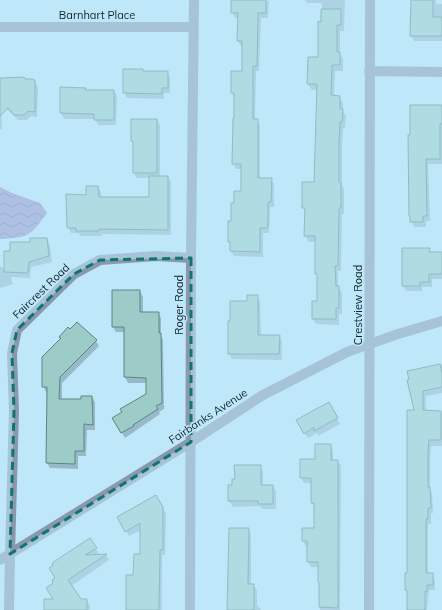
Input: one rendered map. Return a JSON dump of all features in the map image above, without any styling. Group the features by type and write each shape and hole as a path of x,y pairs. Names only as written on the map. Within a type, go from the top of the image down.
{"street":[{"name":"Roger Road","path":"190,610 191,258 194,0"},
{"name":"Crestview Road","path":"369,610 370,0"},
{"name":"Barnhart Place","path":"0,27 194,27"},
{"path":"369,71 442,72"},
{"name":"Faircrest Road","path":"9,610 14,411 12,353 17,330 74,274 100,260 156,256 191,258"},
{"name":"Fairbanks Avenue","path":"0,560 191,442 263,395 347,352 398,334 442,321"}],"highlighted area":[{"path":"191,258 191,442 10,554 14,411 12,353 17,330 74,274 100,260"}],"water":[{"path":"0,187 40,203 47,213 36,227 28,234 0,239"}],"building":[{"path":"231,0 266,0 266,13 258,13 257,66 253,66 253,119 258,119 258,178 272,178 271,202 268,202 268,227 260,228 260,252 230,251 230,242 228,242 228,221 231,221 231,203 234,203 234,191 241,191 241,164 232,164 234,93 231,93 231,71 242,71 242,41 237,41 238,13 231,13"},
{"path":"411,0 433,0 433,17 442,17 442,36 410,36"},
{"path":"321,9 341,9 341,25 337,25 337,52 340,52 340,65 332,65 331,95 340,96 340,109 343,109 342,122 340,122 339,142 339,182 341,183 341,208 339,208 338,266 335,266 336,286 339,286 339,308 336,308 336,319 312,319 312,301 317,301 315,236 304,236 305,208 302,208 302,182 314,182 317,84 307,84 308,57 318,57 318,21 321,22"},
{"path":"123,69 168,71 168,88 162,88 162,94 123,93"},
{"path":"24,77 25,79 35,80 35,112 28,111 24,115 14,115 8,108 0,116 0,78"},
{"path":"60,87 86,88 85,90 114,90 114,120 94,120 94,114 60,113"},
{"path":"410,105 442,105 442,124 440,124 440,159 426,159 427,216 423,216 423,222 410,222 409,216 408,135 410,135"},
{"path":"131,119 157,119 157,173 133,173"},
{"path":"149,176 168,176 168,230 99,229 99,231 76,231 76,228 67,228 66,194 86,195 86,186 98,186 99,197 149,197"},
{"path":"30,238 47,238 49,256 29,262 27,273 4,272 4,251 10,251 10,242 30,242"},
{"path":"402,248 430,248 429,252 442,252 442,274 429,274 429,282 420,282 420,286 402,286"},
{"path":"112,290 140,290 140,312 159,312 159,333 161,333 162,403 156,406 158,409 133,425 134,426 121,433 112,418 122,412 120,409 146,394 146,378 124,377 124,327 112,327"},
{"path":"247,295 258,295 258,335 280,335 279,354 228,354 228,321 230,321 230,301 247,301"},
{"path":"77,322 97,340 60,377 59,399 81,399 81,396 92,396 93,425 84,424 84,451 75,451 75,464 46,463 47,387 42,387 42,357 61,338 59,337 68,327 70,329"},
{"path":"440,364 442,387 423,391 423,410 441,411 441,440 429,440 428,452 428,487 430,487 431,508 428,508 428,519 426,519 426,573 433,573 433,585 427,585 427,591 425,591 425,610 407,610 405,573 407,573 407,410 414,410 407,380 409,380 407,371"},
{"path":"329,402 338,418 314,431 314,427 304,434 296,420"},
{"path":"315,444 331,444 331,460 338,460 338,608 319,607 318,562 307,562 307,541 302,541 302,528 314,528 314,503 311,503 311,478 300,478 300,459 315,459"},
{"path":"234,465 261,465 261,485 273,485 273,504 258,504 258,501 228,501 228,485 232,485 232,479 235,479"},
{"path":"156,495 163,507 163,550 160,550 159,610 126,610 126,575 133,575 134,554 140,554 140,523 125,532 117,517"},
{"path":"229,528 249,528 248,584 254,584 254,610 227,610"},
{"path":"90,538 97,548 85,555 107,554 68,580 81,599 87,599 87,610 44,610 44,599 53,599 46,588 53,583 52,580 55,578 49,568 53,565 52,563"}]}
